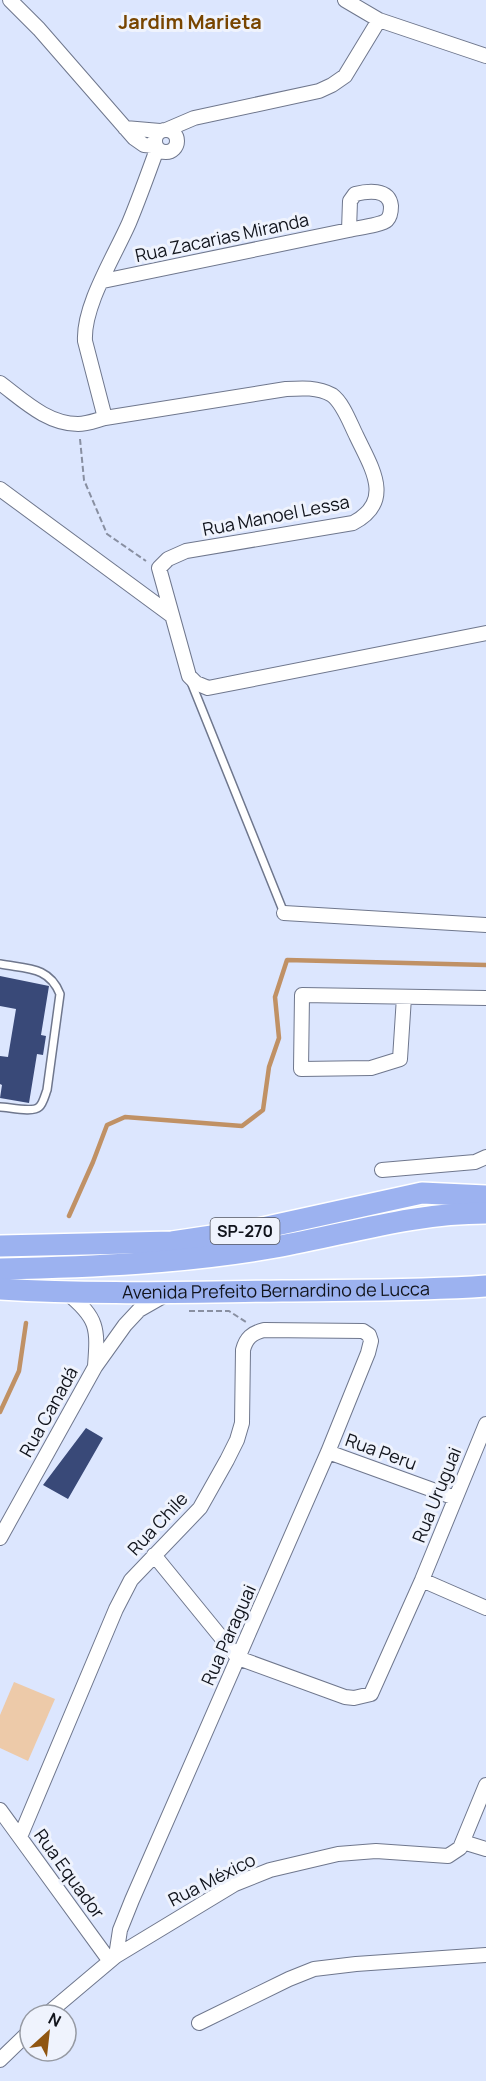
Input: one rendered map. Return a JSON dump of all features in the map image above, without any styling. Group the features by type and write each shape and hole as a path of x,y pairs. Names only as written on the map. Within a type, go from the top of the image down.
{"highway":[{"path":"422,1192 486,1183"},
{"name":"SP-270","path":"0,1246 172,1242 258,1229 422,1192 486,1196"},
{"name":"SP-270","path":"0,1269 102,1266 218,1256 278,1247 407,1218 486,1213"},
{"name":"Avenida Prefeito Bernardino de Lucca","path":"0,1289 67,1293 427,1291 486,1286"}],"street":[{"path":"10,0 39,29 139,142 156,147 165,153 172,151"},
{"path":"345,0 379,20 486,56"},
{"path":"105,418 85,341 85,329 90,308 140,196 156,147 154,139 194,118 319,91 332,86 345,76 379,20"},
{"path":"125,128 168,133"},
{"path":"140,196 176,147 168,133"},
{"name":"Rua Zacarias Miranda","path":"103,281 349,230"},
{"path":"0,383 43,415 60,422 79,424"},
{"name":"Rua Manoel Lessa","path":"79,424 286,389 310,388 333,396 345,412 376,479 376,498 368,515 353,523 186,551 168,559 159,568"},
{"path":"0,489 171,615"},
{"path":"159,568 189,676 196,683 208,688 486,633"},
{"path":"284,913 486,925"},
{"path":"404,997 400,1059 371,1068 301,1068 302,995 486,998"},
{"path":"382,1170 475,1162 486,1157"},
{"name":"Rua Canadá","path":"0,1538 95,1367 124,1325 139,1310 168,1292"},
{"path":"67,1293 85,1307 95,1328 97,1338 95,1367"},
{"name":"Rua Paraguai","path":"113,1958 120,1930 132,1900 328,1452 371,1341 369,1335 363,1331 261,1331"},
{"name":"Rua Chile","path":"20,1837 116,1609 131,1580 200,1508 232,1450 242,1423 243,1350 245,1342 254,1333 261,1331"},
{"name":"Rua Uruguai","path":"238,1658 345,1697 363,1697 371,1694 422,1580 486,1424"},
{"name":"Rua Peru","path":"328,1452 455,1498"},
{"path":"154,1555 238,1658"},
{"path":"422,1580 486,1608"},
{"path":"486,1785 463,1842 486,1849"},
{"name":"Rua Equador","path":"0,1810 113,1958"},
{"name":"Rua México","path":"60,2003 113,1958 235,1884 270,1870 347,1853 376,1851 448,1856 455,1853 463,1842"},
{"path":"199,2023 314,1969 486,1955"},
{"path":"0,2060 18,2043"}],"lane":[{"path":"189,676 284,913"},
{"path":"0,964 42,972 55,982 60,994 44,1097 39,1107 32,1110 0,1107"}],"path":[{"path":"79,424 80,459 84,480 107,534 128,550 159,568"},
{"path":"183,1311 229,1311 261,1331"}],"shaded area":[{"path":"14,1682 55,1699 28,1761 0,1748 0,1715"}],"building":[{"path":"0,976 49,986 41,1035 46,1036 43,1055 37,1054 29,1103 0,1098 2,1085 0,1084 0,1056 8,1057 16,1009 0,1006"},
{"path":"86,1428 103,1438 68,1499 43,1485"}],"waterway":[{"path":"69,1216 107,1125 125,1117 242,1126 263,1110 269,1067 279,1038 275,997 287,960 486,965"},
{"path":"0,1412 19,1371 26,1323"}],"district":[{"name":"Jardim Marieta","path":"190,22"}]}
